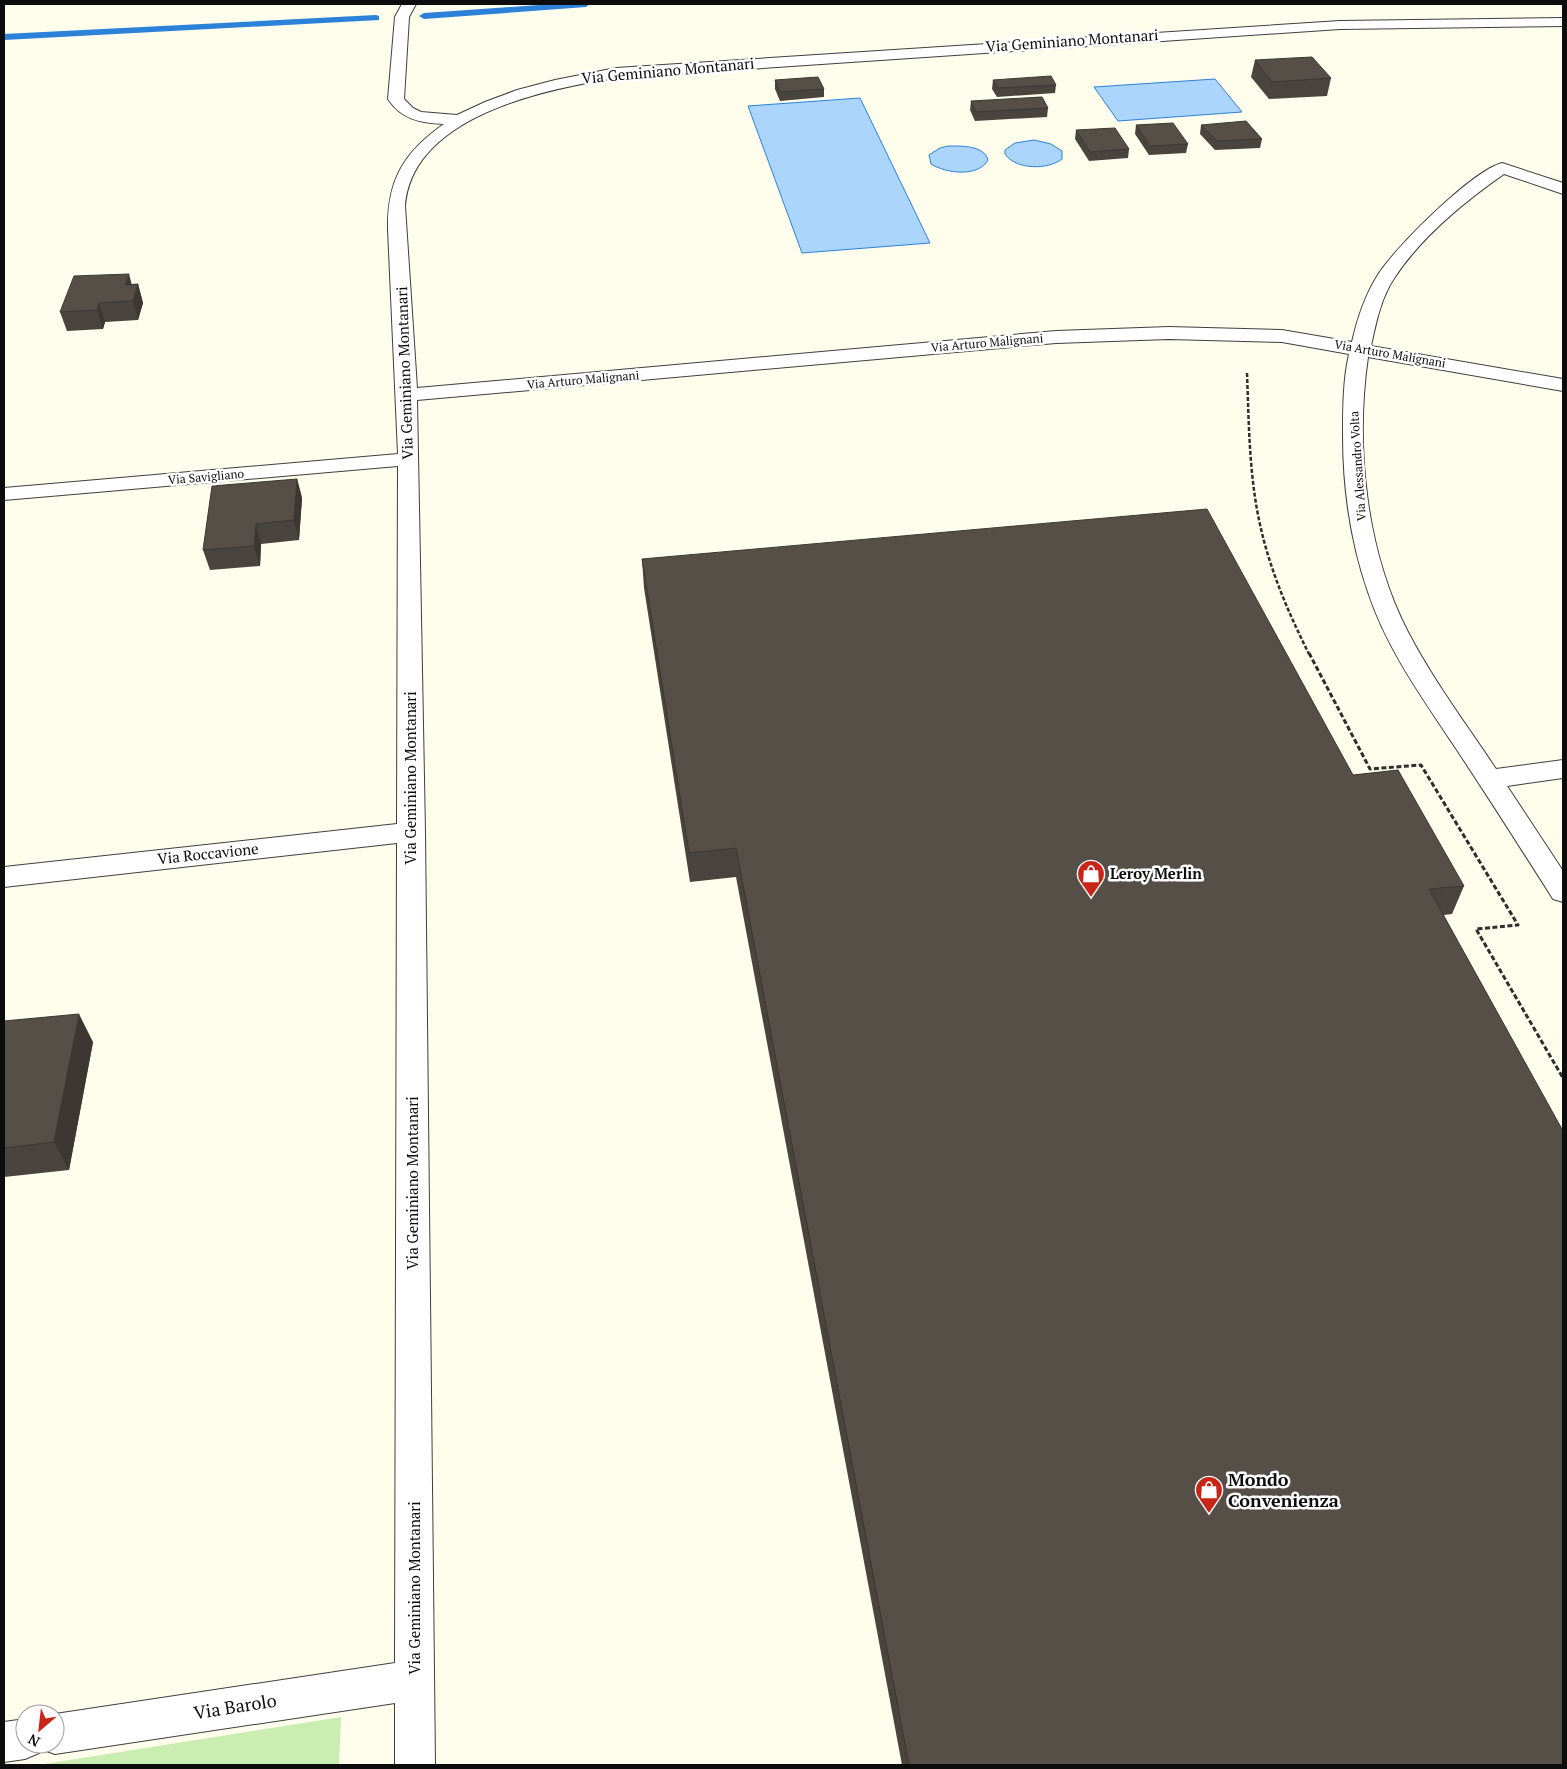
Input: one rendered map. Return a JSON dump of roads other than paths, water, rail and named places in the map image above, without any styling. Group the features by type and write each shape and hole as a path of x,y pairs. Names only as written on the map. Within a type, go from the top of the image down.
{"street":[{"path":"409,4 402,17 396,99 401,107 415,115 459,120"},
{"name":"Via Geminiano Montanari","path":"415,1765 409,459 408,395 397,221 398,189 411,162 435,138 459,120 495,103 560,83 628,72 1330,25 1413,22 1563,22"},
{"name":"Via Alessandro Volta","path":"1563,190 1502,168 1471,189 1430,224 1384,278 1368,312 1359,348 1354,396 1359,516 1376,586 1395,630 1434,695 1563,892"},
{"name":"Via Arturo Malignani","path":"408,395 1056,337 1169,333 1282,336 1563,385"},
{"name":"Via Savigliano","path":"4,494 409,459"},
{"path":"1489,779 1563,770"},
{"name":"Via Roccavione","path":"4,877 412,832"},
{"name":"Via Barolo","path":"65,1732 415,1680"}],"water":[{"path":"1215,79 1242,112 1118,121 1094,87"},
{"path":"860,98 930,243 802,253 748,106"},
{"path":"1034,140 1051,144 1062,151 1062,159 1049,165 1032,167 1017,163 1005,154 1005,150 1015,143"},
{"path":"965,146 977,149 986,155 988,160 983,166 969,172 944,170 931,164 929,155 940,148"}],"waterway":[{"path":"424,16 586,4"},
{"path":"4,37 376,18"}],"place":[{"name":"Leroy Merlin","path":"1091,898"},
{"name":"Mondo Convenienza","path":"1209,1514"}]}
